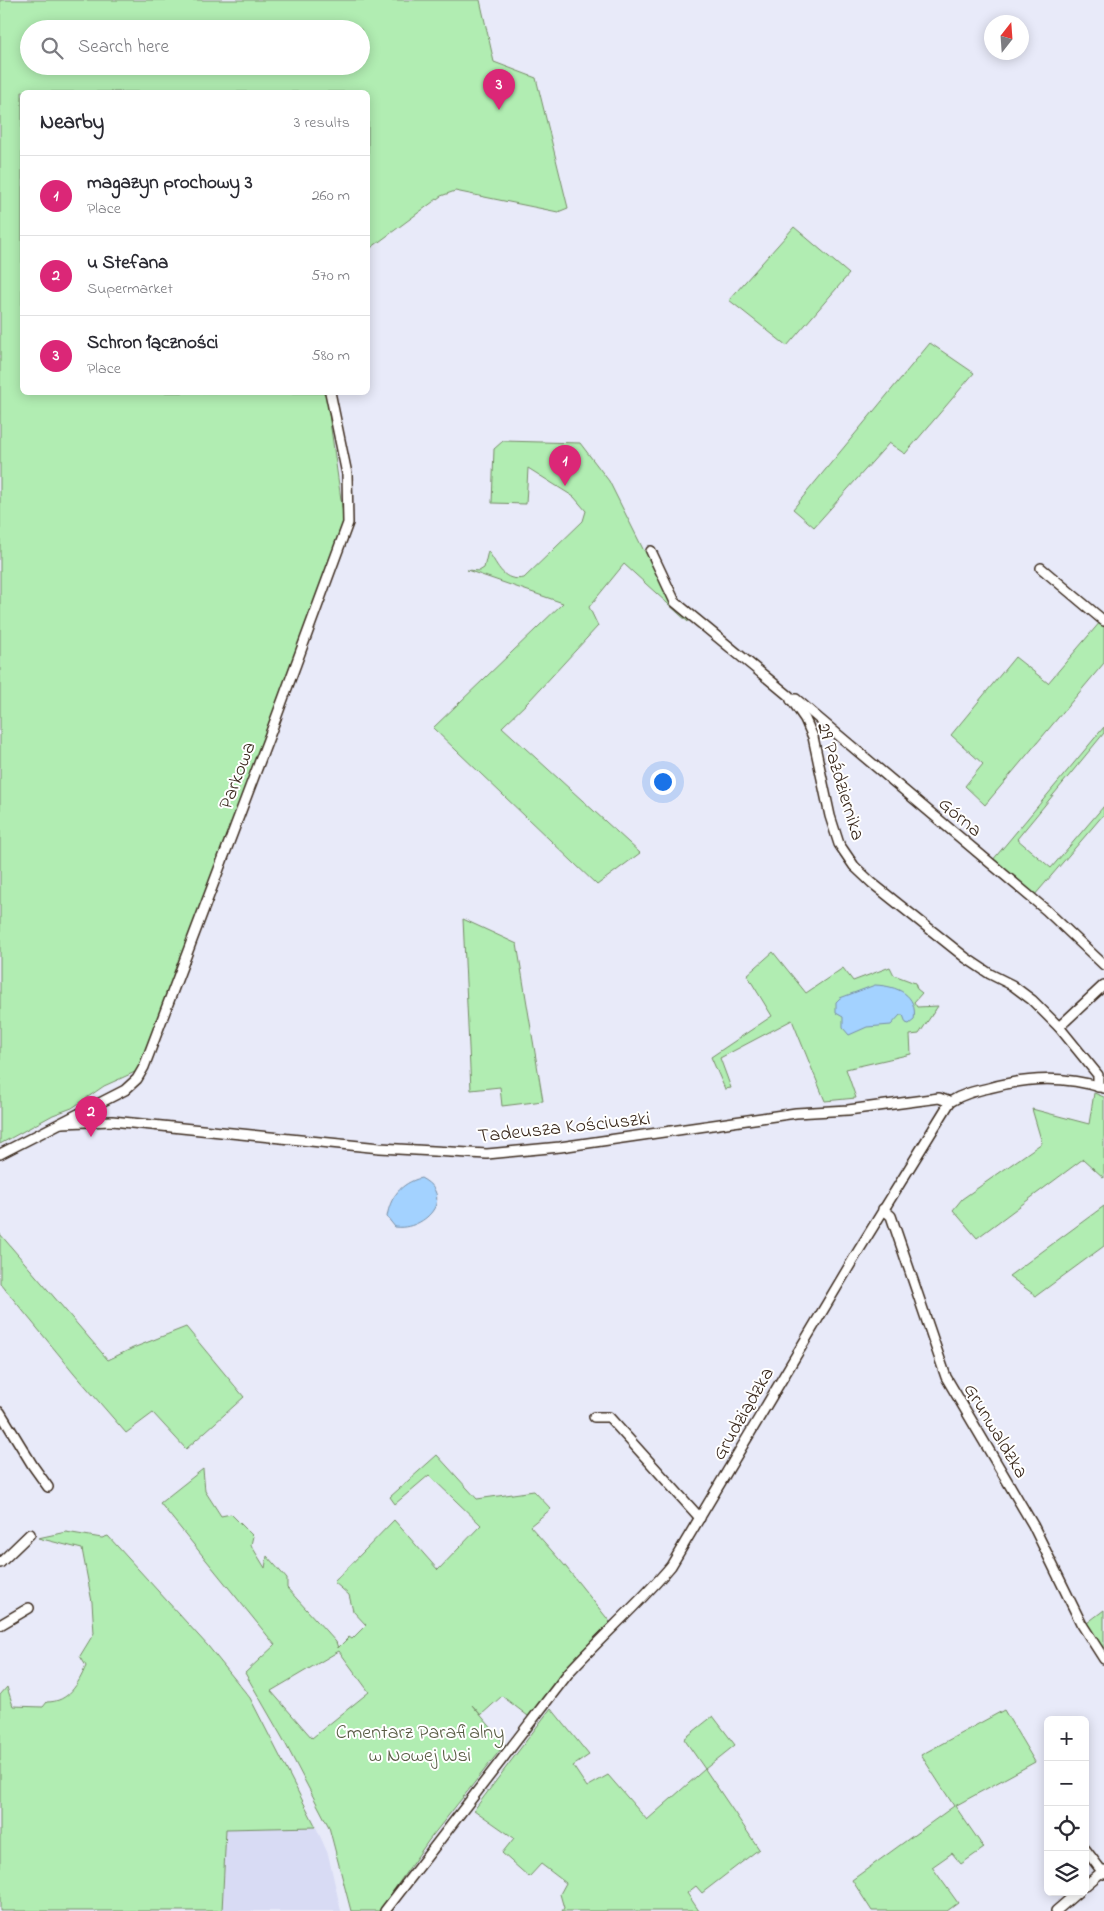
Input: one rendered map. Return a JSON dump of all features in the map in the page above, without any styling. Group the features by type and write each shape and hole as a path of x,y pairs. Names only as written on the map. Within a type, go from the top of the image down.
{"street":[{"name":"Parkowa","path":"0,1154 125,1090 137,1078 144,1066 348,523 346,474 331,395"},
{"name":"29 Października","path":"651,551 675,602 791,700 805,720 813,737 830,816 839,844 854,866 872,883 966,958 990,974 1012,985 1032,1000 1059,1027 1098,1075 1101,1088"},
{"path":"1041,568 1104,622"},
{"name":"Górna","path":"791,700 796,699 1046,910 1104,965"},
{"path":"1059,1027 1104,985"},
{"path":"950,1102 961,1095 1018,1080 1052,1079 1101,1088"},
{"name":"Tadeusza Kościuszki","path":"62,1123 112,1121 380,1148 487,1154 560,1147 796,1113 848,1110 939,1098 950,1102"},
{"name":"Grudziądzka","path":"385,1911 570,1671 592,1646 642,1599 671,1566 883,1209 950,1102"},
{"name":"Grunwaldzka","path":"883,1209 891,1216 946,1377 1033,1526 1081,1623 1104,1659"},
{"path":"0,1412 48,1487"},
{"path":"594,1417 609,1418 700,1518"},
{"path":"0,1563 30,1534"},
{"path":"0,1625 29,1608"},
{"path":"1087,1851 1103,1872 1089,1883"},
{"path":"1056,1911 1073,1896"}],"shaded area":[{"path":"316,1827 328,1854 341,1911 222,1911 226,1829"}],"green space":[{"path":"0,0 480,0 494,62 536,78 568,208 558,212 455,191 441,196 370,249 370,90 20,90 20,395 326,395 344,521 143,1061 135,1072 104,1086 72,1108 53,1115 0,1144"},
{"path":"794,227 849,274 787,346 729,300"},
{"path":"930,343 974,373 905,454 889,443 814,527 793,509"},
{"path":"503,441 580,443 609,481 643,549 689,611 688,622 624,564 589,607 598,626 529,701 502,727 640,853 597,885 433,728 563,603 467,570 479,571 484,568 488,551 506,575 517,579 524,578 583,521 586,511 574,497 528,468 526,504 492,503 494,449"},
{"path":"1101,621 1104,624 1104,663 985,805 965,786 983,764 951,735 1015,657 1048,683"},
{"path":"1104,727 1104,733 1017,839 1051,868 1104,806 1104,814 1034,896 992,861"},
{"path":"463,919 517,944 543,1101 502,1106 500,1087 471,1090"},
{"path":"773,952 806,993 843,968 853,981 890,967 894,975 915,983 917,989 922,993 914,1002 917,1007 938,1006 919,1034 910,1035 911,1054 846,1069 856,1098 825,1101 792,1020 720,1058 731,1088 725,1089 711,1057 772,1016 747,975"},
{"path":"1094,1093 1104,1097 1104,1178 1083,1159 977,1238 953,1210 962,1199 1042,1143 1032,1109 1089,1124"},
{"path":"1104,1206 1104,1246 1036,1296 1009,1276"},
{"path":"0,1234 108,1360 186,1327 244,1397 186,1449 153,1413 126,1433 0,1283"},
{"name":"Cmentarz Parafialny w Nowej Wsi","path":"437,1455 477,1499 534,1491 551,1509 530,1526 610,1622 565,1668 528,1716 502,1696 481,1715 472,1705 505,1744 429,1840 379,1911 351,1911 329,1827 283,1739 245,1673 275,1645 160,1503 203,1469 205,1491 221,1516 231,1514 253,1536 251,1545 265,1568 267,1556 287,1579 287,1588 336,1642 338,1648 349,1637 352,1639 366,1625 353,1611 349,1595 334,1582 394,1520 438,1570 481,1525 429,1475 395,1504 390,1497","holes":["339,1651 369,1692 312,1738 271,1691"]},
{"path":"66,1532 102,1538 108,1536 208,1646 250,1698 316,1827 226,1829 222,1911 0,1911 0,1695 7,1687 13,1706 43,1707 47,1702 61,1699 72,1691 80,1679 86,1666 80,1656 94,1633 92,1602 82,1549 38,1538"},
{"path":"1104,1610 1104,1651 1087,1623"},
{"path":"551,1708 589,1755 573,1766 587,1787 608,1775 647,1820 705,1769 759,1849 702,1893 696,1886 687,1893 699,1911 562,1911 564,1908 560,1894 566,1883 541,1864 529,1877 502,1853 514,1838 474,1810"},
{"path":"1004,1710 1035,1762 955,1806 984,1848 961,1864 952,1853 932,1867 958,1903 947,1911 872,1911 852,1880 954,1806 921,1755"},
{"path":"713,1716 735,1745 705,1769 684,1739"}],"water":[{"path":"875,985 891,987 904,993 913,1004 914,1020 909,1024 906,1023 903,1015 900,1015 891,1025 867,1027 849,1035 843,1028 843,1017 836,1013 836,1002 840,998"},
{"path":"421,1178 431,1186 436,1194 436,1203 432,1211 416,1224 406,1227 395,1227 387,1217 394,1197 402,1187"}],"place":[{"name":"Schron łączności","path":"499,110"},
{"name":"magazyn prochowy 3","path":"565,486"},
{"name":"u Stefana","path":"91,1137"}]}
